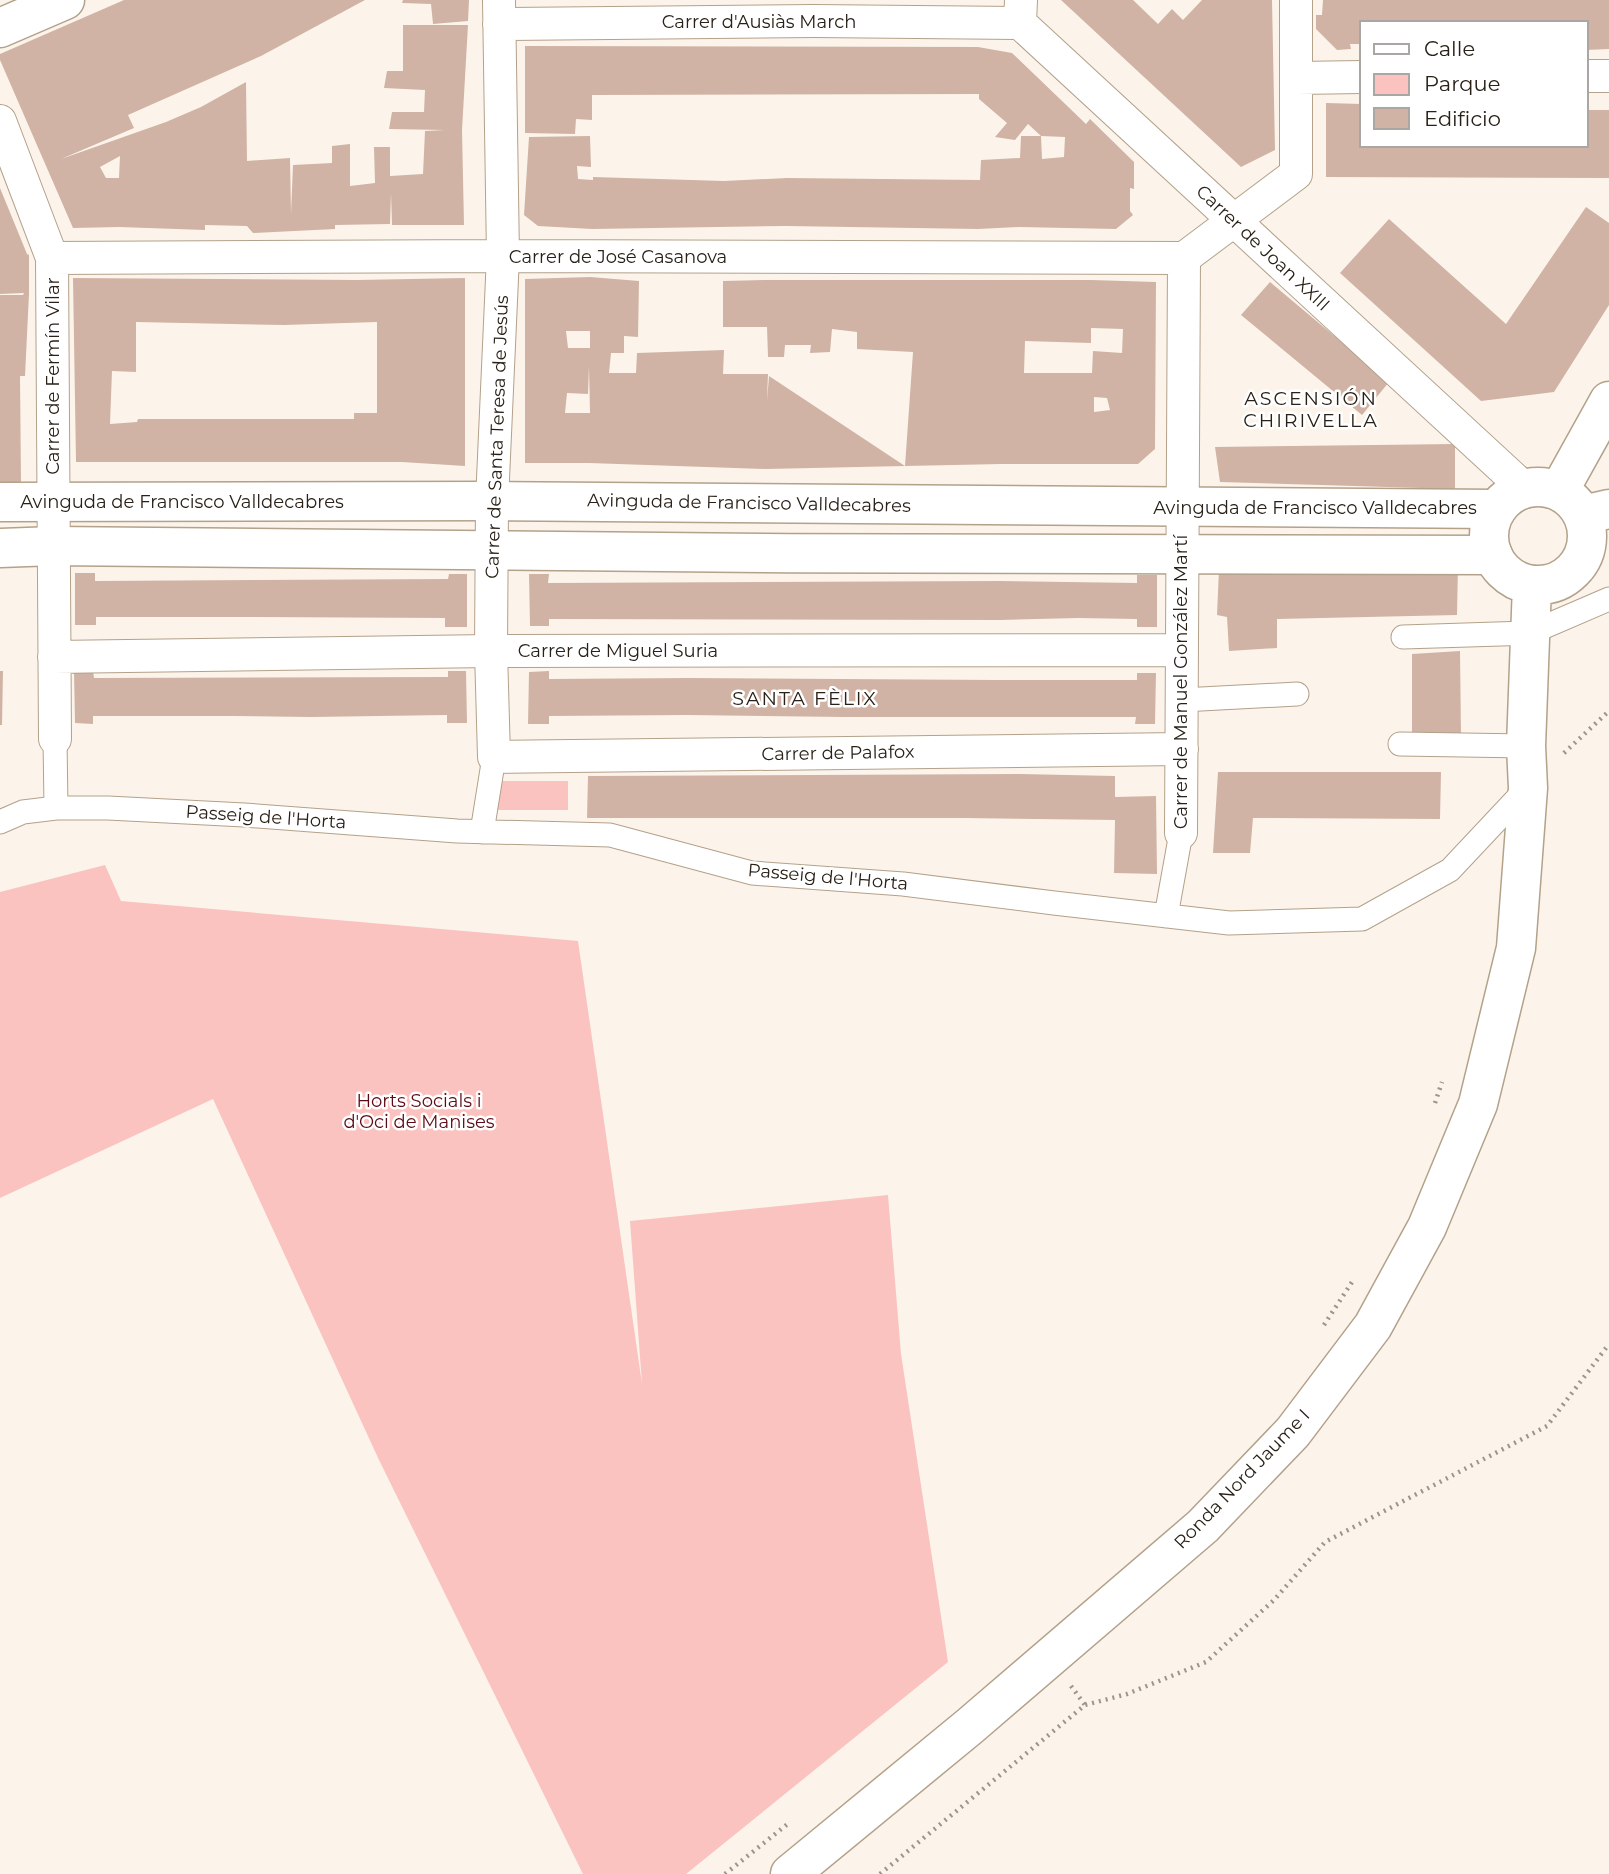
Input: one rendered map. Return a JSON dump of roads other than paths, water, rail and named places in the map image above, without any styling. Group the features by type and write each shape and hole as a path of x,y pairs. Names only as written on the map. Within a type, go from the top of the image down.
{"street":[{"path":"17,14 65,0"},
{"path":"1184,258 1296,174 1296,0"},
{"name":"Carrer d'Ausiàs March","path":"499,12 1020,11"},
{"name":"Carrer de Joan XXIII","path":"1020,11 1233,220 1554,503"},
{"name":"Carrer de Santa Teresa de Jesús","path":"482,832 494,757 491,651 492,500 503,256 499,12"},
{"path":"1588,76 1609,76"},
{"path":"1297,78 1360,77"},
{"name":"Carrer de Fermín Vilar","path":"0,121 52,258 56,808"},
{"name":"Carrer de José Casanova","path":"52,258 1184,258"},
{"name":"Carrer de Manuel González Martí","path":"1166,916 1181,833 1184,258"},
{"path":"1554,503 1587,531 1585,550 1577,565 1565,577 1549,584 1516,580 1502,569 1493,555 1489,539 1490,525 1554,503 1609,401"},
{"name":"Avinguda de Francisco Valldecabres","path":"0,502 492,500 1183,507 1554,503"},
{"path":"0,548 54,546 493,551 1493,555"},
{"path":"1528,788 1526,746 1532,584"},
{"path":"1403,637 1530,633 1609,598"},
{"name":"Carrer de Miguel Suria","path":"54,657 491,651 1182,649"},
{"path":"1182,699 1297,694"},
{"path":"1400,744 1526,746"},
{"name":"Carrer de Palafox","path":"494,757 1182,749"},
{"name":"Passeig de l'Horta","path":"0,822 23,812 56,808 108,808 482,832 610,835 752,873 904,884 1229,923 1362,919 1450,870 1528,788"},
{"name":"Ronda Nord Jaume I","path":"790,1874 980,1718 1203,1526 1293,1432 1373,1325 1426,1227 1478,1104 1516,948 1528,788"}],"district":[{"name":"ASCENSIÓN CHIRIVELLA","path":"1311,409"},
{"name":"SANTA FÈLIX","path":"805,698"}],"park label":[{"name":"Horts Socials i d'Oci de Manises","path":"419,1111"}]}
